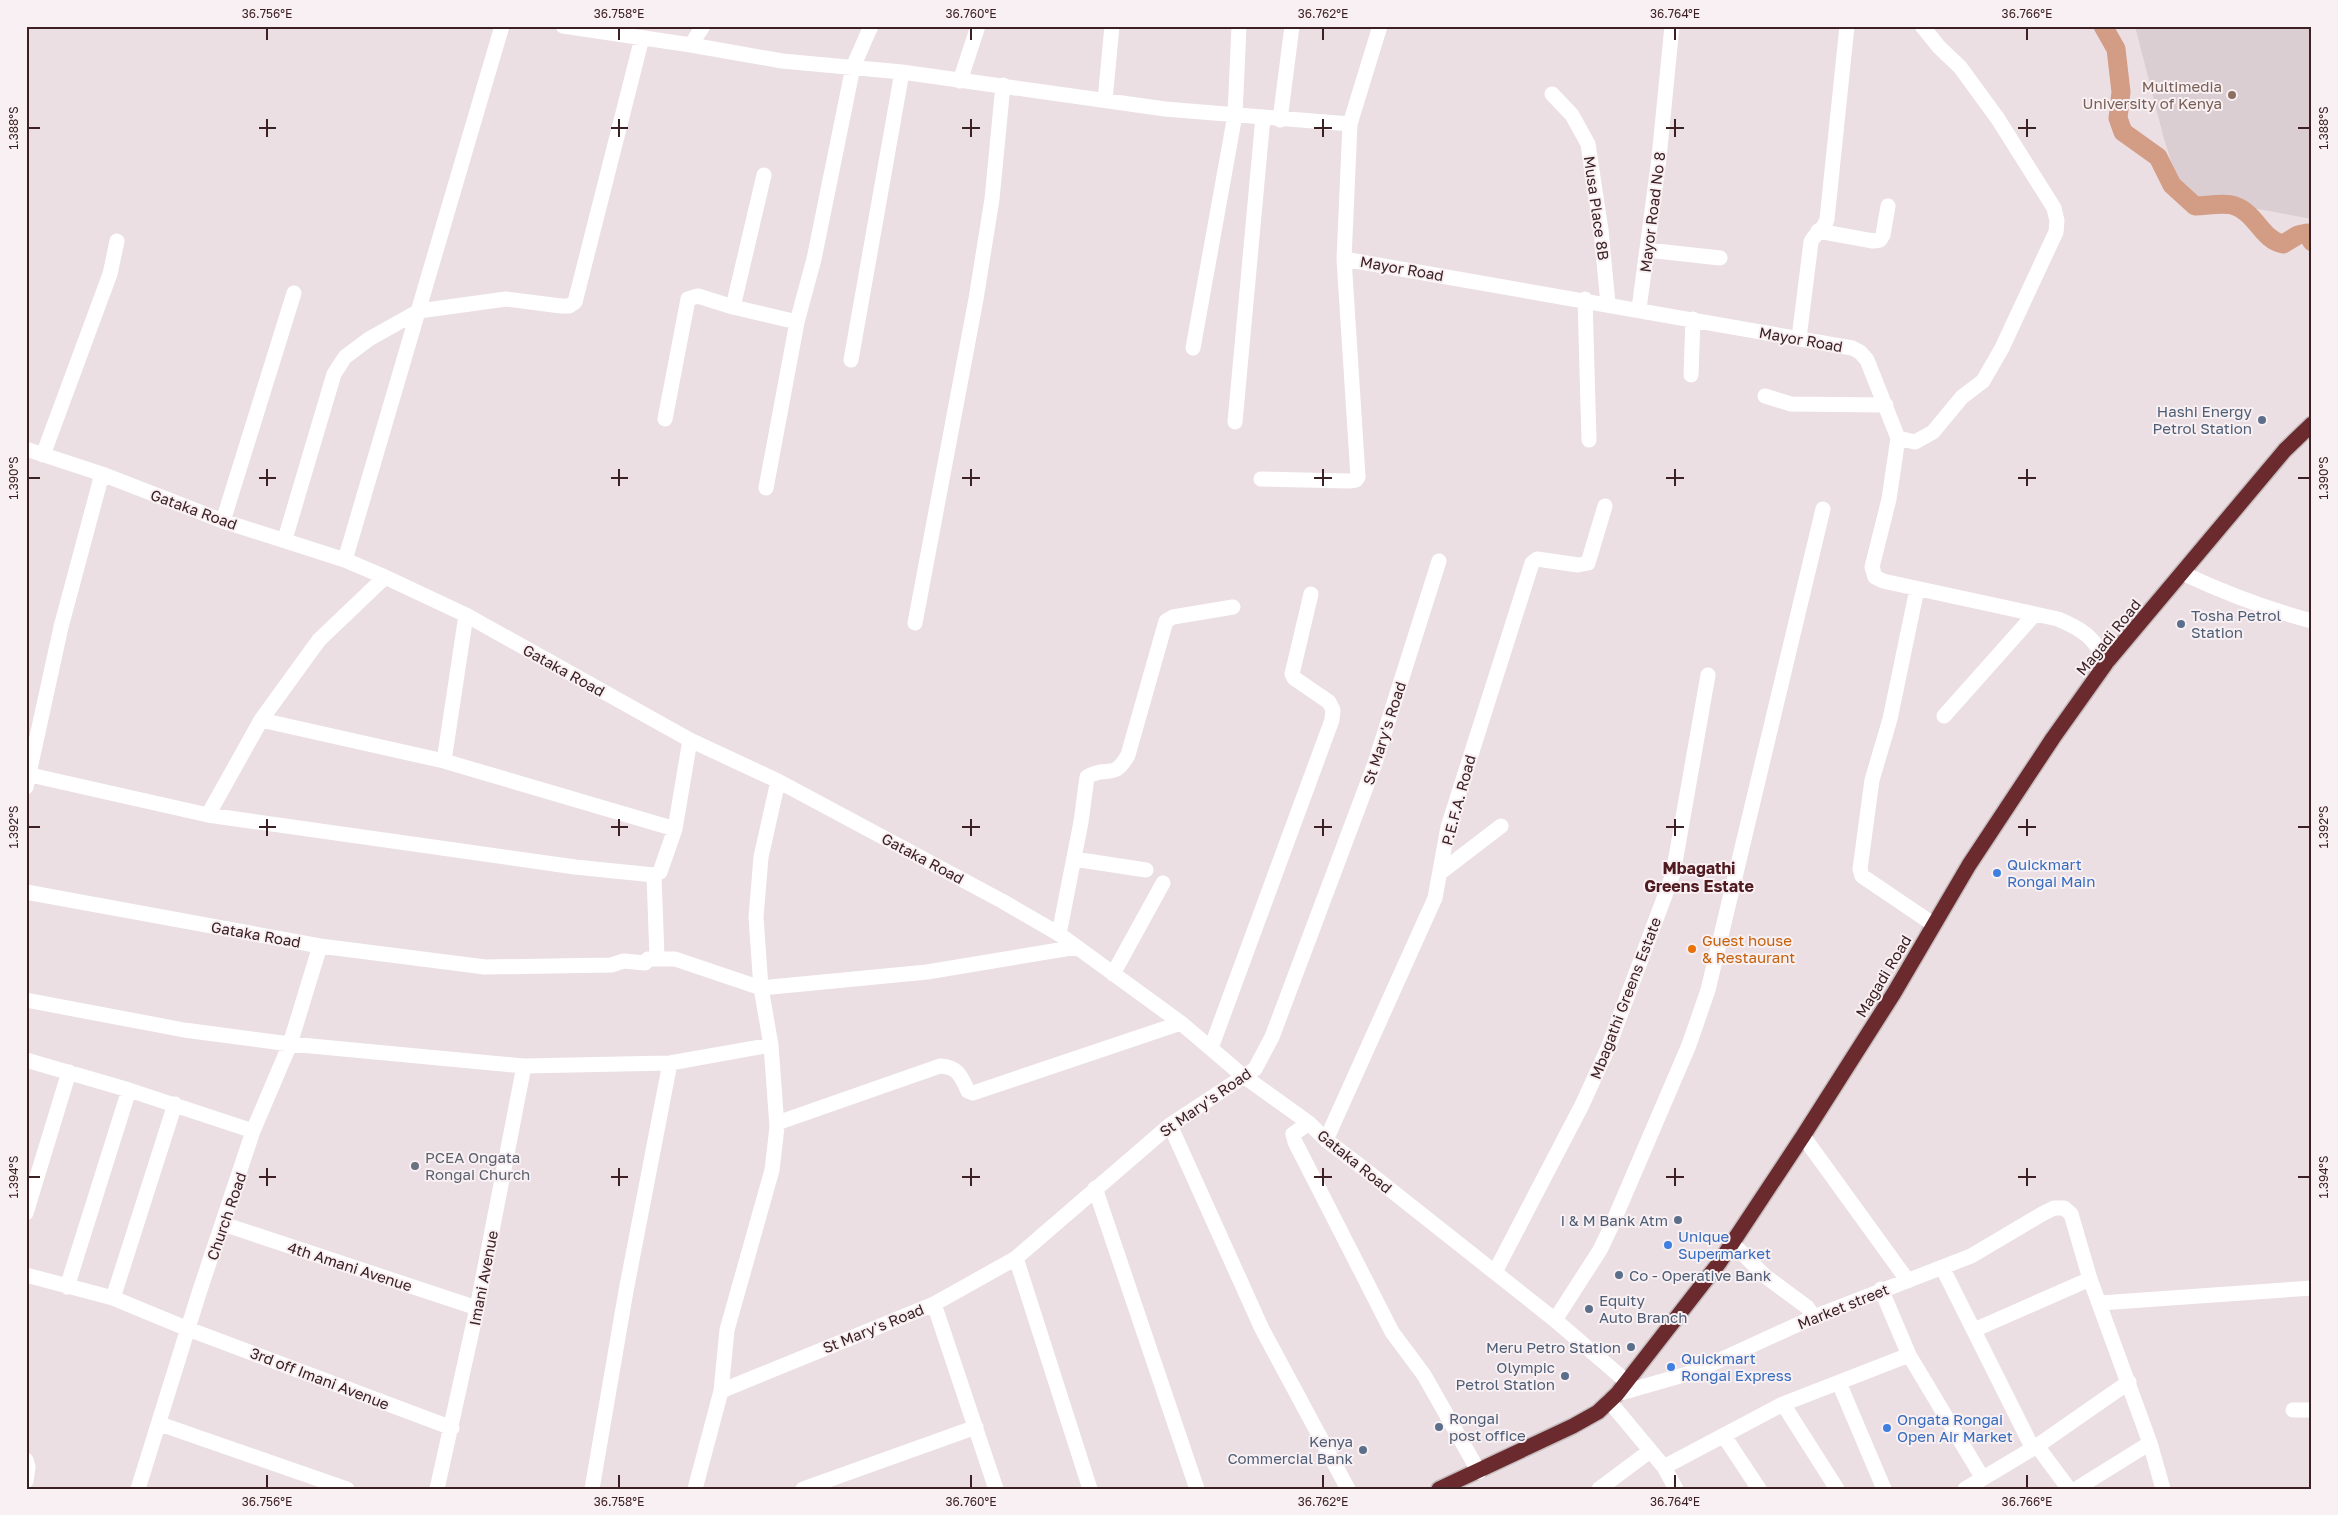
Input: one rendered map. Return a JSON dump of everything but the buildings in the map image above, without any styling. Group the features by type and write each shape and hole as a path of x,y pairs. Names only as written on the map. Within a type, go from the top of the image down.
{"highway":[{"name":"Magadi Road","path":"1439,1489 1479,1472 1598,1412 1627,1382 1732,1243 1894,993 1933,924 2012,797 2108,662 2285,450 2312,424"}],"street":[{"path":"345,560 502,26"},
{"path":"563,26 692,45 782,61 902,72 1105,100 1280,120 1350,124"},
{"path":"692,45 703,26"},
{"path":"766,488 797,322 814,259 853,67 871,26"},
{"path":"960,81 978,26"},
{"path":"1105,100 1112,26"},
{"path":"1193,348 1235,115 1239,26"},
{"path":"1280,120 1292,26"},
{"path":"1261,479 1349,481 1356,480 1358,477 1344,258 1350,124 1380,26"},
{"name":"Mayor Road No 8","path":"1639,309 1672,26"},
{"path":"1799,338 1811,242 1818,231 1824,227 1827,219 1837,107 1847,26"},
{"path":"1898,438 1915,442 1933,432 1962,397 1983,380 2002,348 2056,232 2057,221 2054,208 1998,119 1960,66 1939,47 1922,26"},
{"path":"285,540 334,374 345,357 369,339 419,311 487,300 506,299 569,306 575,302 642,38"},
{"path":"851,360 902,72"},
{"path":"915,623 978,290 992,199 1003,85"},
{"name":"Musa Place 8B","path":"1552,94 1572,115 1588,144 1601,230 1608,304"},
{"path":"1235,422 1263,117"},
{"path":"733,307 764,175"},
{"path":"1818,231 1880,240 1883,235 1888,206"},
{"path":"43,455 110,274 117,241"},
{"path":"1647,250 1720,258"},
{"name":"Mayor Road","path":"1344,258 1585,299 1852,348 1860,352 1867,360 1898,438 1890,499 1872,567 1875,577 1883,582 2058,619 2080,628 2096,642 2108,662"},
{"path":"223,521 294,293"},
{"path":"665,419 688,299 698,296 733,307 797,322"},
{"path":"1585,299 1589,440"},
{"path":"1691,375 1693,319"},
{"path":"1765,396 1790,404 1886,405"},
{"name":"Gataka Road","path":"26,449 102,474 223,521 345,560 385,577 466,615 690,740 778,782 1002,900 1059,934 1181,1023 1242,1075 1309,1124 1326,1140 1555,1320 1627,1382"},
{"path":"102,474 61,627 27,778 208,815 575,868 654,875 660,872 675,829 690,740"},
{"name":"P.E.F.A. Road","path":"1326,1140 1435,898 1448,827 1491,686 1532,563 1537,559 1578,565 1588,563 1604,506"},
{"path":"1555,1320 1600,1250 1611,1227 1689,1045 1708,990 1823,509"},
{"name":"St Mary's Road","path":"721,1391 934,1304 1016,1258 1170,1125 1254,1068 1272,1037 1375,764 1439,561"},
{"path":"2182,573 2263,608 2312,621"},
{"path":"208,815 261,720 319,640 385,577"},
{"path":"1917,589 1890,719 1872,780 1860,869 1862,876 1933,924"},
{"path":"1211,1048 1332,720 1333,710 1329,702 1294,678 1292,674 1311,594"},
{"path":"1059,934 1074,859 1087,777 1094,772 1113,772 1121,768 1128,755 1166,621 1172,617 1233,607"},
{"path":"444,761 466,615"},
{"path":"1944,716 2034,615"},
{"name":"Mbagathi Greens Estate","path":"1495,1272 1582,1105 1608,1048 1673,874 1708,675"},
{"path":"261,720 444,761 675,829"},
{"path":"695,1489 721,1391 727,1330 772,1170 777,1124 771,1045 761,988 756,917 761,857 778,782"},
{"path":"1441,872 1501,826"},
{"path":"1074,859 1146,870"},
{"path":"654,875 657,958"},
{"path":"1113,974 1163,882"},
{"name":"Gataka Road","path":"26,892 320,946 484,967 611,965 624,961 645,963 648,959 675,959 761,988 926,972 1077,947"},
{"name":"Church Road","path":"138,1489 253,1131 290,1044 320,946"},
{"path":"26,1000 184,1030 290,1044 524,1066 670,1063 771,1045"},
{"path":"777,1124 940,1066 950,1066 960,1073 968,1092 973,1093 1181,1023"},
{"path":"26,1060 175,1104 253,1131"},
{"path":"592,1489 626,1291 670,1063"},
{"name":"Imani Avenue","path":"437,1489 477,1308 524,1066"},
{"path":"26,1213 69,1072"},
{"path":"67,1287 129,1090"},
{"path":"112,1298 175,1104"},
{"path":"1309,1124 1293,1134 1295,1142 1392,1332 1424,1375 1479,1472"},
{"path":"1170,1125 1262,1329 1348,1489"},
{"path":"1803,1136 1908,1281"},
{"path":"1096,1188 1197,1489"},
{"name":"Market street","path":"1613,1398 1694,1372 1814,1317 1881,1289 1908,1281 1971,1256 2054,1208 2064,1208 2071,1214 2090,1279"},
{"name":"4th Amani Avenue","path":"223,1224 477,1308"},
{"path":"1732,1243 1765,1276 1807,1306 1814,1317"},
{"path":"1016,1258 1090,1489"},
{"path":"1942,1267 1989,1364 2035,1448 2069,1489"},
{"name":"3rd off Imani Avenue","path":"26,1275 112,1298 188,1329 452,1428"},
{"path":"1974,1330 2090,1279 2150,1442 2163,1489"},
{"path":"2100,1303 2312,1288"},
{"path":"1881,1289 1909,1356 1982,1477"},
{"path":"934,1304 996,1489"},
{"path":"1664,1467 1783,1404 1909,1356"},
{"path":"1964,1489 2035,1448 2129,1382"},
{"path":"1839,1383 1884,1489"},
{"path":"1613,1398 1650,1451 1664,1467 1676,1489"},
{"path":"1783,1404 1837,1489"},
{"path":"2293,1410 2312,1410"},
{"path":"160,1424 347,1489"},
{"path":"803,1489 976,1427"},
{"path":"1724,1436 1759,1489"},
{"path":"2076,1489 2150,1442"},
{"path":"1599,1489 1650,1451"},
{"path":"26,1460 26,1481"}],"shaded area":[{"name":"Multimedia University of Kenya","path":"2135,26 2312,26 2312,219 2182,195 2164,139"}],"waterway":[{"path":"2103,26 2116,49 2121,92 2118,118 2123,132 2158,157 2172,185 2195,206 2226,204 2242,209 2276,242 2283,244 2298,235 2307,233 2312,242"}],"place":[{"name":"Multimedia University of Kenya","path":"2232,95"},
{"name":"Hashi Energy Petrol Station","path":"2262,420"},
{"name":"Tosha Petrol Station","path":"2181,624"},
{"name":"Quickmart Rongai Main","path":"1997,873"},
{"name":"Guest house & Restaurant","path":"1692,949"},
{"name":"PCEA Ongata Rongai Church","path":"415,1166"},
{"name":"I & M Bank Atm","path":"1678,1220"},
{"name":"Unique Supermarket","path":"1668,1245"},
{"name":"Co - Operative Bank","path":"1619,1275"},
{"name":"Equity Auto Branch","path":"1589,1309"},
{"name":"Meru Petro Station","path":"1631,1347"},
{"name":"Quickmart Rongai Express","path":"1671,1367"},
{"name":"Olympic Petrol Station","path":"1565,1376"},
{"name":"Rongai post office","path":"1439,1427"},
{"name":"Ongata Rongai Open Air Market","path":"1887,1428"},
{"name":"Kenya Commercial Bank","path":"1363,1450"}],"district":[{"name":"Mbagathi Greens Estate","path":"1699,877"}]}
